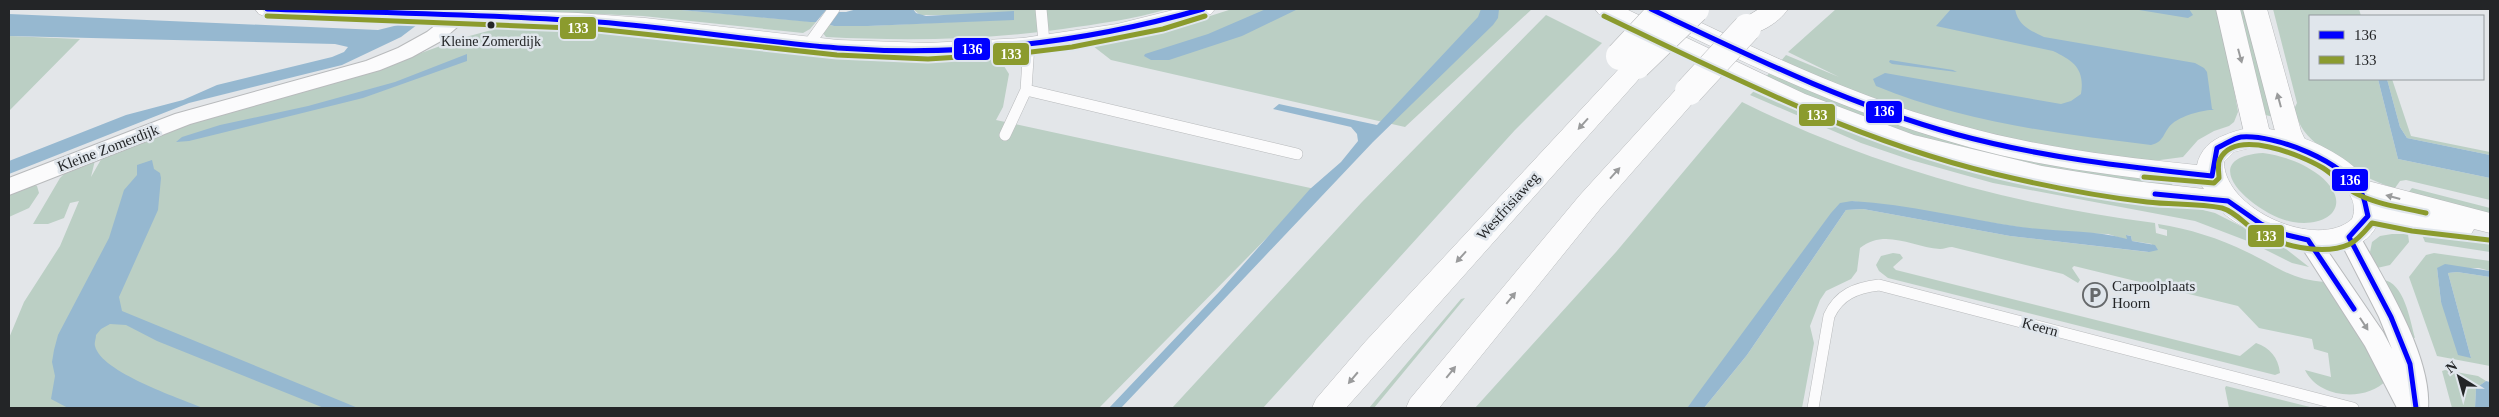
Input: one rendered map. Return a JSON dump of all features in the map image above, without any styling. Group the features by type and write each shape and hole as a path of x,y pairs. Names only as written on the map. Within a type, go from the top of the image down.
{"main road":[{"path":"267,9 458,17 529,14 684,28 815,35 839,48 917,50 1036,43 1150,25 1203,9"},
{"path":"1607,9 1801,102 1907,142 1991,165 2067,182 2141,193 2228,201"},
{"path":"1651,9 1818,86 1864,104 1940,129 1999,145 2066,158 2129,168 2212,176"},
{"path":"1629,61 1664,9"},
{"name":"Westfrisiaweg","path":"1327,408 1376,350 1616,88 1629,61 1695,9"},
{"path":"1421,408 1590,202 1689,91 1766,9"},
{"path":"1747,28 1776,9"},
{"path":"2228,9 2243,66 2258,137"},
{"path":"2255,9 2288,131 2295,146"},
{"path":"2258,137 2295,146 2317,155 2337,167 2358,188 2367,206 2368,215 2359,232 2349,237 2328,241 2288,236 2261,224 2228,201 2212,176 2212,157 2223,144 2233,140 2258,137"},
{"path":"2358,188 2490,223"},
{"path":"2368,215 2413,224 2490,233"}],"street":[{"name":"Kleine Zomerdijk","path":"9,187 209,110 384,61 429,41 458,17"},
{"path":"2349,237 2391,317 2410,364 2416,408"},
{"path":"2308,240 2374,340 2410,408"}],"lane":[{"path":"815,35 833,9"},
{"path":"1005,135 1026,90 1041,9"},
{"path":"1026,90 1298,154"},
{"name":"Keern","path":"1813,408 1829,316 1834,304 1845,294 1858,288 1879,285 2353,408"}],"green space":[{"path":"488,9 670,9 816,22 803,33 643,16"},
{"path":"913,9 1168,9 1076,27 1033,33 974,37 856,38 826,37 822,32 826,24 834,26 868,26 1014,19 961,15 920,15"},
{"path":"1232,9 1532,9 1405,127 1111,60 1093,46 1160,32"},
{"path":"1836,9 2220,9 2238,112 2234,122 2198,140 2183,157 2145,162 2068,153 1916,116 1780,62 1786,55 1839,77 1788,52"},
{"path":"2235,9 2247,9 2274,117 2261,114"},
{"path":"2273,9 2359,9 2361,15 2309,15 2309,80 2378,80 2398,159 2490,178 2490,200 2406,180 2400,181 2395,188 2358,173 2321,148 2304,131 2294,109 2297,103"},
{"path":"1546,15 1602,43 1515,130 1263,408 1172,408 1362,202"},
{"path":"499,28 642,34 877,61 991,59 1004,66 1009,74 1003,107 996,120 1315,189 1099,408 9,408 9,338 24,302 60,246 79,201 70,203 64,218 48,224 33,224 60,178 72,166 96,156 91,177 103,156 211,116 383,67 462,38"},
{"path":"9,36 80,39 9,111"},
{"path":"1772,70 1853,105 2169,178 2175,190 2112,183 1905,134 1765,78"},
{"path":"2387,80 2392,80 2411,136 2490,152 2490,155 2407,138 2400,127"},
{"path":"1758,87 1810,111 2215,213 2286,249 2309,267 2292,263 2250,242 2195,221 1993,183 1911,160 1861,143 1750,95"},
{"path":"1742,102 1791,125 1841,145 1943,180 2048,206 2155,223 2156,233 2167,236 2167,230 2159,228 2158,224 2192,231 2236,247 2284,272 2314,281 2326,282 2387,380 2367,392 2356,394 2332,392 2321,387 2312,380 2305,370 2331,377 2328,353 2314,349 2312,339 2259,328 2238,306 2074,266 2072,268 2080,280 2078,283 2063,274 1952,247 1930,248 1899,240 1879,239 1869,242 1860,248 1857,271 1851,279 1826,291 1820,300 1810,326 1814,343 1802,408 1704,408 1747,355 1846,210 1863,209 2010,236 2148,252 2152,244 2132,241 2131,236 2127,235 2127,240 2108,234 2072,233 2025,228 1852,201 1687,408 1475,408 1616,252"},
{"path":"2263,153 2292,160 2306,166 2319,175 2329,185 2335,195 2336,204 2333,211 2327,217 2318,221 2306,223 2293,222 2278,218 2248,199 2237,187 2231,175 2232,165 2242,157"},
{"path":"31,183 37,186 39,193 29,208 9,217 9,191"},
{"path":"2412,188 2490,208 2490,215 2408,193"},
{"path":"2408,234 2409,242 2390,265 2377,268 2370,252 2372,242 2380,236"},
{"path":"2422,235 2490,244 2490,252 2425,242"},
{"path":"1893,253 1900,254 1903,258 1893,267 1896,270 2240,356 2256,343 2272,354 2277,362 2280,373 2275,375 1888,278 1879,271 1876,265 1881,256"},
{"path":"2434,253 2490,261 2490,271 2479,268 2437,268 2441,302 2471,358 2448,273 2457,272 2490,277 2490,366 2437,356 2409,277 2426,255"},
{"path":"2383,280 2390,282 2401,294 2415,338 2411,337"},
{"path":"1465,298 1374,408 1369,408 1461,299"},
{"path":"2442,371 2478,376 2486,381 2476,388 2475,408 2452,408"},
{"path":"2226,386 2314,408 2229,408"}],"water":[{"path":"417,9 438,9 401,37 342,65 189,103 9,174 9,161 126,115 183,100 217,85 332,57 344,52 348,47 335,44 9,36 9,14 378,30 402,24"},
{"path":"670,9 827,9 816,22 810,22"},
{"path":"857,9 913,9 916,13 926,16 1014,11 1014,20 868,26 834,26 826,24 835,12"},
{"path":"1266,9 1298,9 1242,36 1169,60 1151,60 1144,56 1145,54 1208,34"},
{"path":"1481,9 1499,9 1498,18 1493,25 1373,142 1121,408 1109,408 1219,292 1310,189 1341,162 1358,141 1357,134 1351,127 1273,109 1279,104 1377,125 1478,17"},
{"path":"1951,9 2015,9 2016,15 2022,23 2044,37 2195,63 2207,72 2212,109 2214,110 2199,112 2177,120 2156,144 2151,145 2046,131 1977,118 1943,109 1876,86 1873,79 1885,73 2061,104 2071,101 2081,94 2081,78 2076,67 2067,58 2053,51 1936,26"},
{"path":"2133,9 2189,9 2193,15 2188,18"},
{"path":"467,54 467,61 363,98 189,141 176,142 182,137 220,125 308,106 395,82"},
{"path":"1890,60 1957,72 1892,64 1889,62"},
{"path":"2378,80 2387,80 2400,127 2407,138 2490,155 2490,178 2398,159"},
{"path":"152,160 154,169 160,173 161,178 158,210 119,297 122,311 358,408 324,408 157,341 126,325 110,324 101,329 96,335 95,346 100,356 125,374 142,383 203,408 68,408 51,399 55,376 52,362 58,335 109,238 124,190 137,175 137,165"},
{"path":"1852,201 1916,208 2034,229 2101,234 2127,239 2126,235 2131,236 2132,241 2155,245 2158,250 2149,252 2010,236 1863,209 1846,210 1747,355 1704,408 1687,408 1831,213 1840,203"},
{"path":"2445,264 2490,271 2490,277 2457,272 2448,273 2471,358 2458,355 2441,302 2437,268"},
{"path":"2486,381 2490,382 2490,408 2475,408 2476,388"}],"transit line":[{"name":"136","path":"267,9 598,22 838,48 928,51 1023,46 1070,40 1161,21 1203,9"},
{"name":"136","path":"1651,9 1800,78 1877,109 1955,134 2018,149 2115,165 2212,176 2217,148 2240,137 2272,139 2308,151 2340,170 2362,193 2368,216 2349,237 2391,317 2410,364 2416,408"},
{"name":"133","path":"267,16 597,29 837,55 928,59 1023,53 1072,47 1163,29 1205,16"},
{"name":"133","path":"1604,16 1746,84 1843,126 1943,160 1994,174 2129,199 2222,208 2270,238 2302,247 2334,248 2349,244 2362,236 2372,223 2412,231 2489,240"},
{"name":"133","path":"2144,177 2214,183 2219,178 2220,159 2228,150 2240,146 2270,147 2286,151 2313,163 2327,171 2351,191 2364,198 2426,213"},
{"name":"136","path":"2155,194 2228,201 2261,224 2287,235 2308,240 2354,309"}],"place":[{"name":"Kleine Zomerdijk","path":"491,25"},
{"name":"Carpoolplaats Hoorn","path":"2095,295"}]}
